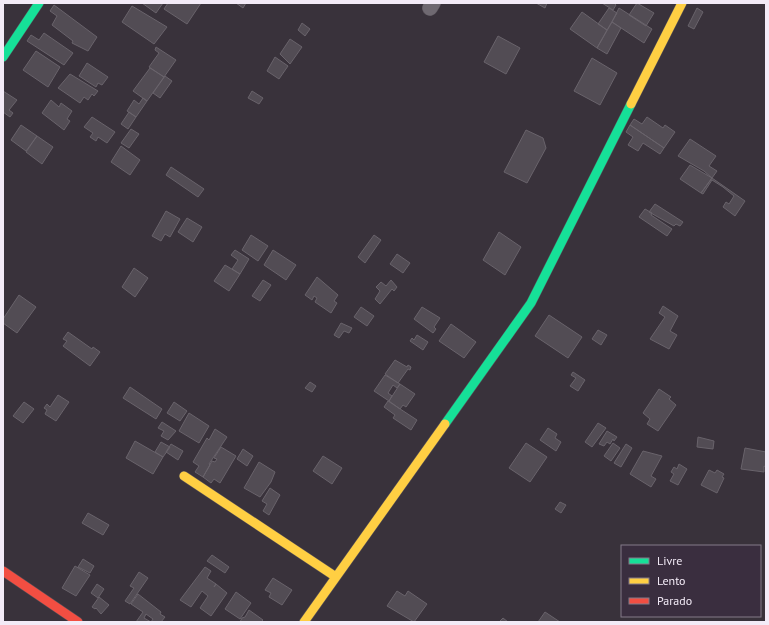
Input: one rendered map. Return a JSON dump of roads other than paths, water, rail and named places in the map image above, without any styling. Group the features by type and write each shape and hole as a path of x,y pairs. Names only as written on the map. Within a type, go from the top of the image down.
{"street":[{"path":"3,57 39,3"},
{"path":"304,622 531,303 682,3"},
{"path":"184,476 336,577"},
{"path":"3,571 78,622"}]}
